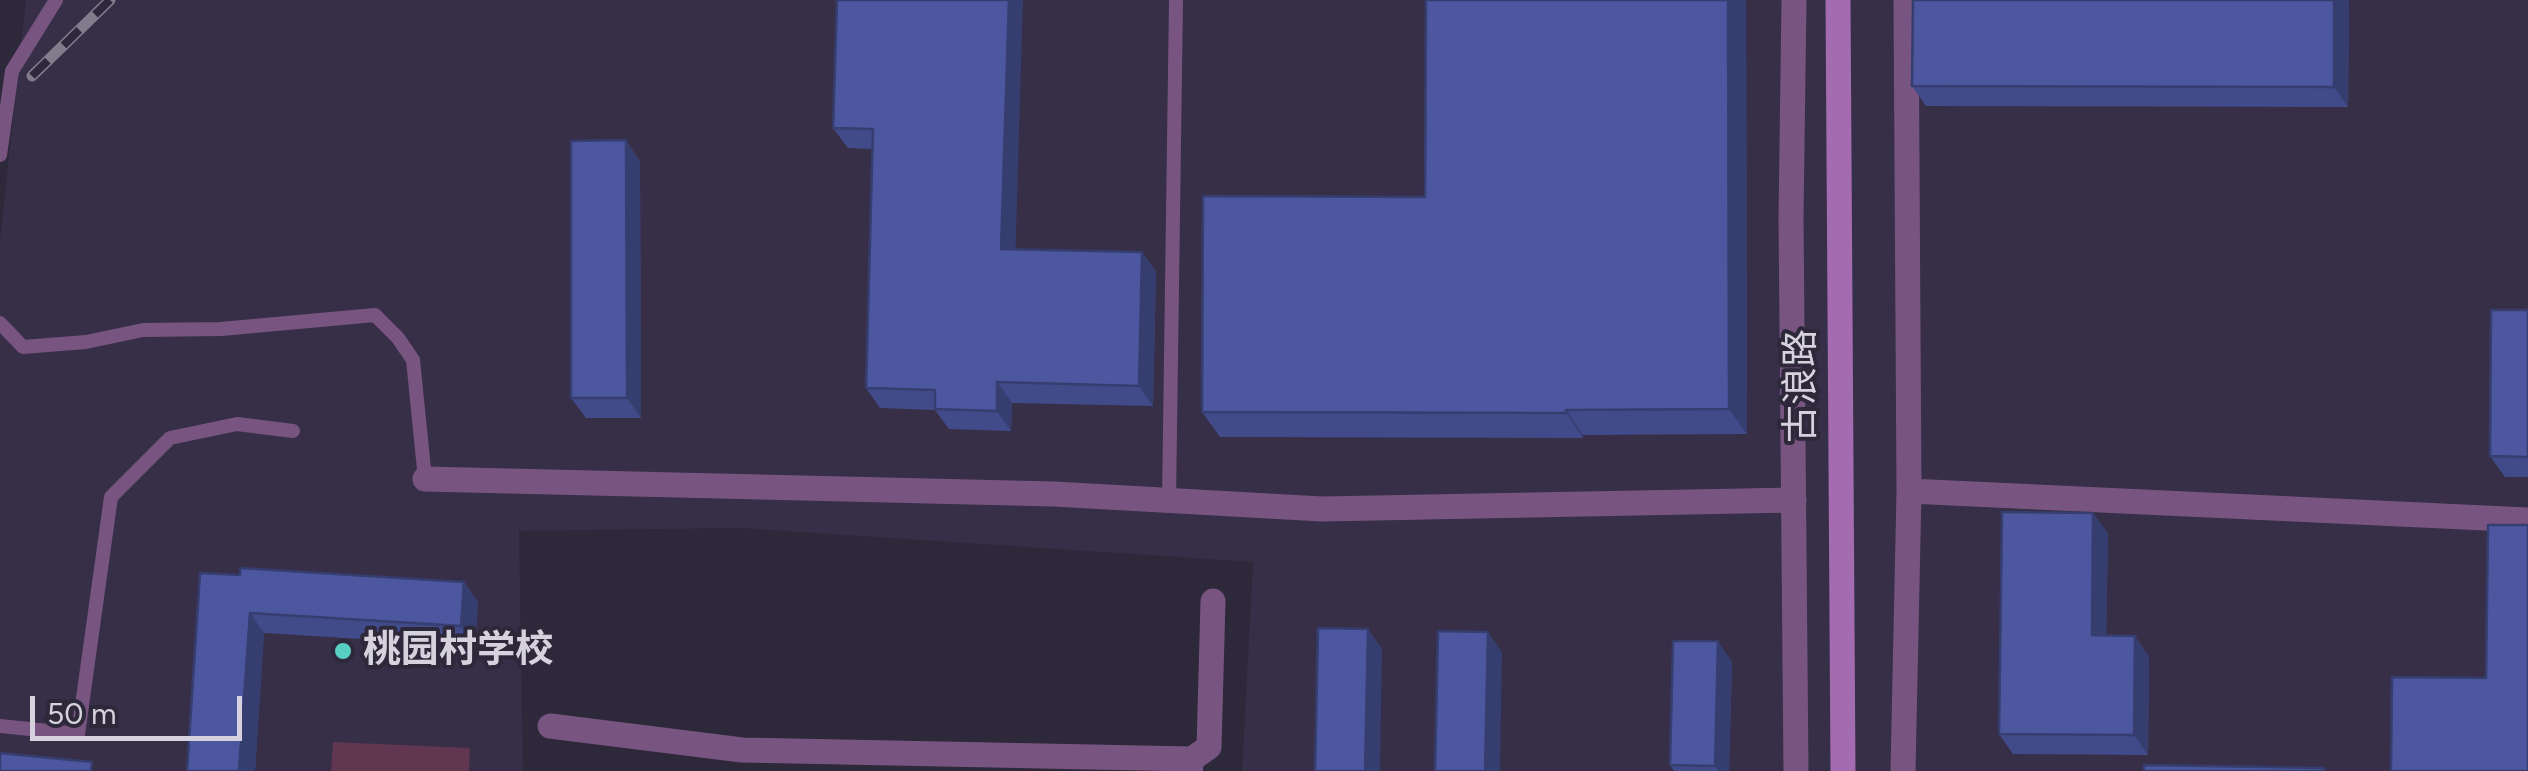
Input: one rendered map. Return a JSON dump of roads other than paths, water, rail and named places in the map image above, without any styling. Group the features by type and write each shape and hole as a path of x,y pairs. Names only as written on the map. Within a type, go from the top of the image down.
{"main road":[{"name":"古浪路","path":"1838,0 1843,771"}],"street":[{"path":"1794,0 1796,771"},
{"path":"1903,771 1909,491 1906,0"},
{"path":"425,479 1054,494 1322,510 1794,500"},
{"path":"1909,491 2528,520"},
{"path":"550,726 742,750 1191,765 1208,748 1213,601"}],"lane":[{"path":"0,155 12,71 56,0"},
{"path":"1169,500 1176,0"},
{"path":"0,322 23,347 86,342 143,330 221,330 375,316 398,338 413,360 425,479"},
{"path":"0,726 78,734 111,497 170,438 238,424 293,431"}],"railway":[{"path":"32,76 110,0"}],"place":[{"name":"桃园村学校","path":"343,651"}]}
